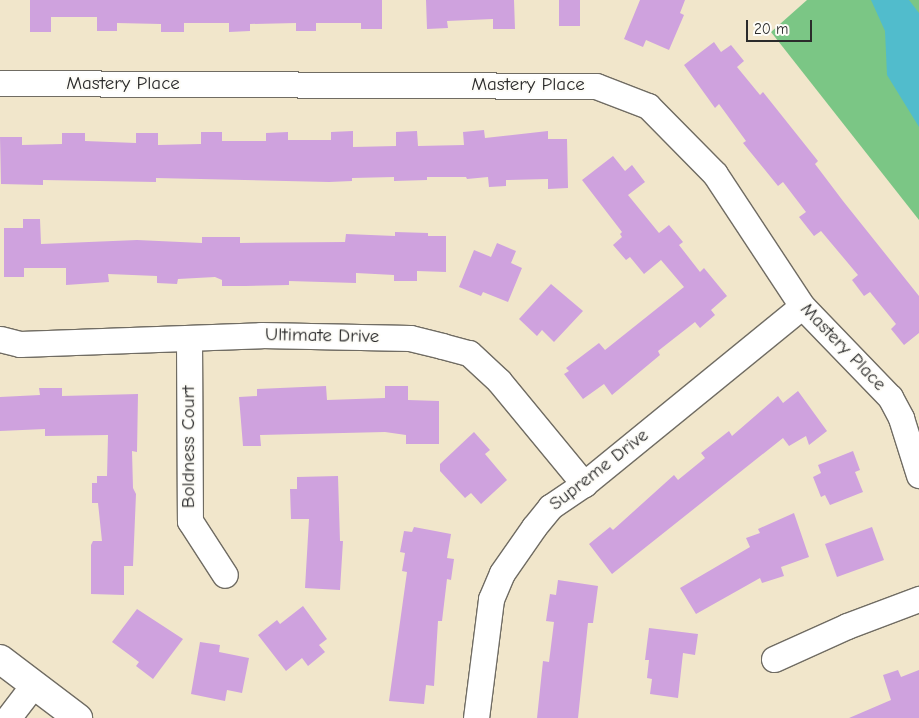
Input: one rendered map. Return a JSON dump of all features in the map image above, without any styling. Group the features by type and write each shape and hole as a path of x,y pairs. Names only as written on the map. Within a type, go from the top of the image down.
{"street":[{"name":"Mastery Place","path":"0,83 596,86 648,106 715,174 802,306 890,396 901,418 919,475"},
{"name":"Supreme Drive","path":"476,718 491,599 502,573 550,507 584,484 802,306"},
{"name":"Ultimate Drive","path":"0,339 20,344 261,335 410,338 469,353 499,381 584,484"},
{"name":"Boldness Court","path":"189,338 190,521 225,575"},
{"path":"774,659 847,626 919,599"},
{"path":"0,659 78,718"},
{"path":"8,718 34,684"}],"green space":[{"path":"807,0 919,0 919,220 771,32"}],"water":[{"path":"871,0 909,0 919,13 919,127 887,75 885,31"}],"building":[{"path":"30,0 382,0 382,29 361,29 361,23 316,23 316,31 296,31 296,23 250,24 250,31 229,32 229,23 184,23 184,32 161,32 161,24 117,23 117,31 97,31 97,17 51,17 51,32 30,32"},
{"path":"426,0 514,0 515,29 493,29 493,19 447,21 448,28 427,29"},
{"path":"559,0 580,0 580,26 559,26"},
{"path":"640,0 685,0 680,13 684,15 669,50 646,40 643,47 624,39"},
{"path":"714,42 721,52 731,45 744,61 737,67 760,95 763,92 818,161 815,164 919,296 919,333 904,345 891,329 896,324 870,292 864,296 852,280 858,275 821,231 814,236 799,217 806,212 783,182 778,186 743,143 746,141 719,104 715,108 684,65"},
{"path":"484,130 485,138 548,131 548,139 567,139 568,188 548,189 548,179 506,180 506,186 489,187 488,177 467,179 466,177 427,177 427,180 394,181 394,177 352,178 352,181 329,182 156,178 156,182 43,180 43,185 1,184 0,137 22,137 22,145 62,144 62,133 85,133 85,141 136,143 136,133 158,133 158,145 201,144 201,132 222,132 222,141 266,141 266,133 288,132 288,140 331,140 331,132 353,131 353,147 396,146 396,132 417,131 418,146 464,145 463,132"},
{"path":"613,156 625,171 632,165 645,182 628,195 659,233 669,225 683,242 679,245 700,272 704,268 727,296 711,310 715,315 700,328 695,322 658,351 660,355 612,395 604,384 583,399 564,374 569,371 566,368 599,343 605,350 684,287 661,260 644,274 630,257 626,260 613,245 622,237 620,234 622,232 582,180"},
{"path":"23,219 40,219 41,244 137,240 202,243 202,237 240,237 240,243 345,242 346,234 395,236 395,232 428,233 428,236 446,236 446,272 417,271 417,281 394,281 394,275 356,273 356,283 289,281 289,285 245,286 222,286 222,280 215,277 178,279 177,284 157,283 157,276 108,274 109,282 66,285 66,268 24,268 24,277 4,277 4,228 23,228"},
{"path":"497,243 516,251 511,263 522,268 508,302 483,292 481,296 459,287 474,250 491,257"},
{"path":"551,284 583,311 554,342 542,330 537,336 519,319"},
{"path":"326,386 327,400 385,398 385,386 408,386 408,400 439,401 439,444 406,444 406,435 385,432 260,435 261,446 243,446 239,397 257,396 257,389"},
{"path":"39,388 62,388 62,396 138,394 137,452 132,451 133,488 136,494 133,566 124,566 124,595 91,594 91,545 93,541 102,541 98,503 92,503 92,483 97,483 97,476 107,476 108,435 45,436 45,429 0,431 0,397 40,395"},
{"path":"798,391 827,431 809,445 806,436 789,446 783,438 612,574 589,544 610,527 613,530 674,475 678,480 705,458 701,453 729,431 732,436 778,396 783,403"},
{"path":"474,432 490,450 485,454 507,480 481,504 471,493 465,498 440,471 440,464"},
{"path":"853,451 860,470 855,472 863,492 830,505 825,495 821,497 813,477 821,473 818,465"},
{"path":"338,476 340,541 343,541 340,590 305,588 309,519 291,519 290,489 297,489 297,477"},
{"path":"794,513 809,557 781,567 784,576 762,583 760,578 696,614 680,588 750,547 746,538 760,533 758,529"},
{"path":"414,527 451,534 447,558 454,559 451,580 447,579 442,621 438,621 434,686 426,685 424,704 389,701 407,572 402,571 405,553 400,552 404,531 412,532"},
{"path":"872,527 884,560 837,577 825,544"},
{"path":"558,580 598,586 593,623 588,623 578,718 537,718 543,661 549,662 554,622 546,621 550,594 556,595"},
{"path":"303,606 327,639 319,645 325,652 308,666 302,658 286,671 258,635 277,620 280,624"},
{"path":"137,609 183,639 153,679 136,666 139,662 112,642"},
{"path":"649,628 698,634 695,655 683,653 678,698 650,694 652,679 647,678 649,660 645,660"},
{"path":"200,642 220,645 219,652 249,658 242,693 227,690 225,701 191,694"},
{"path":"898,670 901,677 919,670 919,718 849,718 891,700 883,675"}]}
